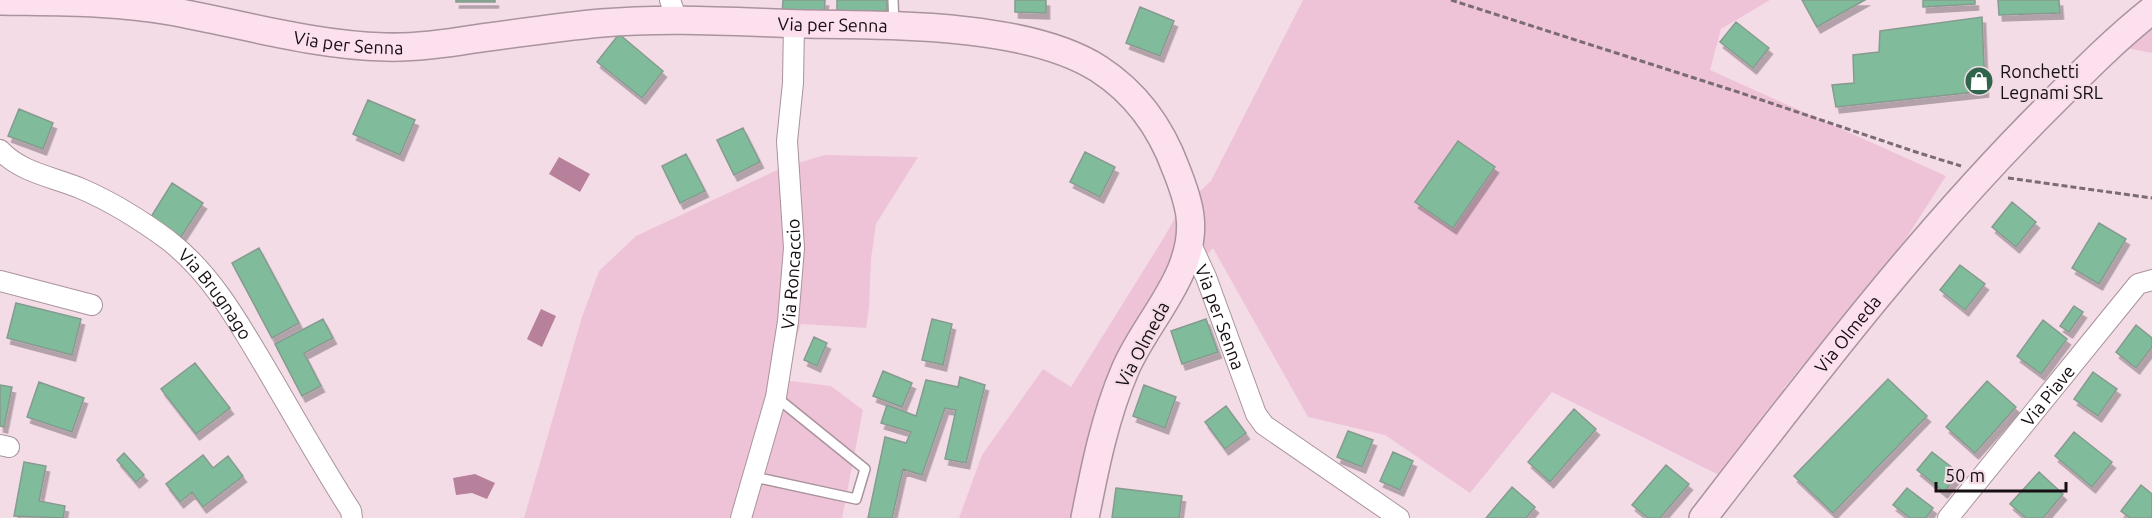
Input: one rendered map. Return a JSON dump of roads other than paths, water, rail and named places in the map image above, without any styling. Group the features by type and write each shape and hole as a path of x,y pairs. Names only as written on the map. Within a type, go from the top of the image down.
{"street":[{"name":"Via per Senna","path":"0,1 123,5 169,10 290,37 339,44 387,47 430,46 607,22 674,10 794,23 939,28 1042,45 1098,68 1150,115 1166,142 1188,208 1190,242 1206,277 1256,414 1264,426 1399,518"},
{"name":"Via Olmeda","path":"1703,518 1903,266 1992,164 2120,35 2152,10"},
{"name":"Via Roncaccio","path":"741,518 776,397 788,321 794,248 787,141 793,83 794,23"},
{"name":"Via Brugnago","path":"0,150 10,160 82,189 138,219 170,242 194,264 224,302 252,344 351,511 352,518"},
{"name":"Via Olmeda","path":"1085,518 1110,406 1127,364 1174,282 1190,242"},
{"name":"Via Piave","path":"1948,518 2138,284 2152,280"},
{"path":"0,281 92,305"}],"lane":[{"path":"893,0 894,27"},
{"path":"754,477 856,499 865,469 776,397"}],"place":[{"name":"Ronchetti Legnami SRL","path":"1979,81"}]}
